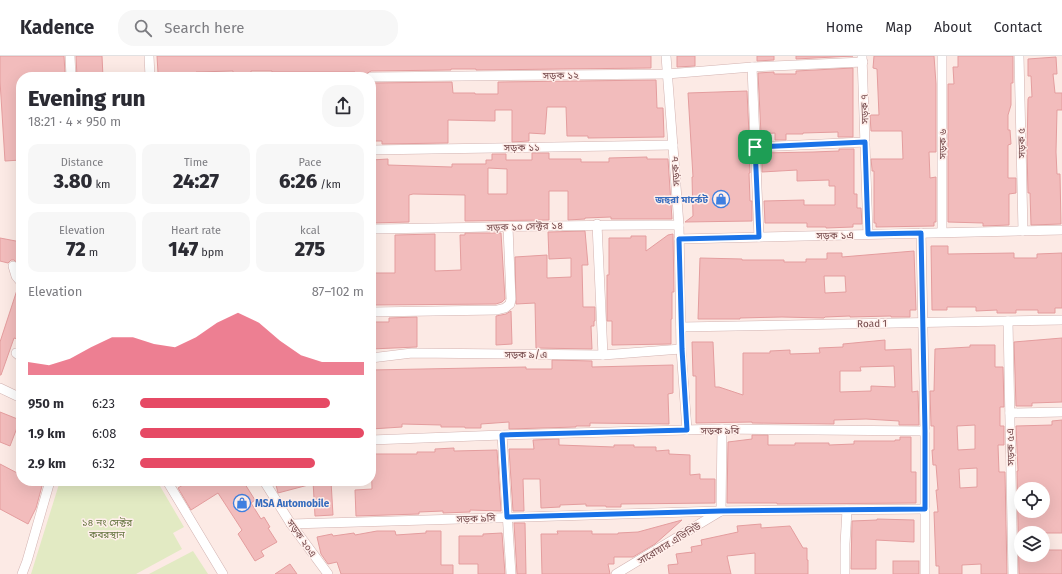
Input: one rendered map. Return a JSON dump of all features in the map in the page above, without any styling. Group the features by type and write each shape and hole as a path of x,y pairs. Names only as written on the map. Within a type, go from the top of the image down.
{"street":[{"path":"70,56 71,72"},
{"path":"148,56 150,72"},
{"name":"সড়ক ৮","path":"666,56 679,225 682,349 687,430"},
{"name":"সড়ক ৬","path":"942,56 942,232"},
{"name":"সড়ক ৫","path":"1019,56 1023,231"},
{"name":"সড়ক ১২","path":"376,77 667,74 863,59"},
{"name":"সড়ক ৭","path":"863,59 868,234"},
{"path":"752,67 759,237"},
{"path":"755,147 865,142"},
{"name":"সড়ক ১১","path":"376,150 673,145"},
{"path":"597,224 603,355"},
{"name":"সড়ক ১০ সেক্টর ১৪","path":"376,229 597,224 679,225"},
{"path":"376,312 497,310 505,308 510,304 508,227"},
{"name":"সড়ক ১এ","path":"679,239 1062,230"},
{"path":"921,233 925,431 925,574"},
{"path":"13,266 16,276"},
{"name":"Road 1","path":"682,327 1062,320"},
{"name":"সড়ক ৫এ","path":"1008,321 1013,574"},
{"name":"সড়ক ৯/এ","path":"376,357 412,353 603,355 682,349"},
{"path":"0,388 16,396"},
{"path":"1010,413 1062,412"},
{"path":"721,511 722,429"},
{"name":"সড়ক ৯বি","path":"376,440 722,429 925,431"},
{"path":"502,435 511,574"},
{"path":"22,574 49,486"},
{"path":"170,486 223,574"},
{"name":"সড়ক ২০এ","path":"267,486 291,524 328,574"},
{"name":"সড়ক ৯সি","path":"291,524 721,511 925,509"},
{"path":"845,574 847,510"},
{"name":"সারোয়ার এভিনিউ","path":"616,574 721,511"}],"green space":[{"name":"১৪ নং সেক্টর কবরস্থান","path":"58,486 160,486 184,527 173,533 182,549 136,574 31,574"},
{"path":"193,551 208,574 149,574"}],"building":[{"path":"0,56 64,56 65,72 16,72 16,160 5,161"},
{"path":"76,56 102,56 103,72 77,72"},
{"path":"157,56 651,56 651,68 451,69 369,72 158,72"},
{"path":"677,56 695,56 695,66 677,67"},
{"path":"757,56 774,56 774,60 757,61"},
{"path":"796,56 853,56 796,59"},
{"path":"874,56 934,56 936,84 936,152 929,152 930,178 936,177 936,222 934,222 934,226 876,227 876,223 874,223 874,171 872,171 871,159 903,159 902,131 871,131 870,115 879,115 877,69 873,68"},
{"path":"958,56 1013,56 1013,83 1011,83 1011,105 1008,115 1008,130 1010,130 1011,144 1008,145 1008,178 1016,178 1016,193 1009,194 1009,225 983,226 983,223 948,222 948,84 954,84 953,67 958,67"},
{"path":"1056,57 1057,74 1053,74 1055,93 1062,93 1062,110 1057,110 1056,152 1057,174 1060,174 1061,224 1031,225 1030,193 1028,193 1027,151 1028,99 1029,97 1032,97 1031,76 1028,76 1028,59"},
{"path":"853,68 853,137 838,137 838,132 803,133 786,134 786,140 775,140 775,133 761,134 758,73 774,72 774,74 796,74 796,71"},
{"path":"656,80 657,108 663,108 664,137 588,138 588,136 567,136 566,107 547,107 545,134 529,133 529,141 512,142 512,110 495,110 495,121 448,120 448,143 382,144 382,141 376,141 376,83 452,82 453,93 498,94 498,82"},
{"path":"747,91 749,134 747,134 752,221 685,222 693,216 693,177 688,93"},
{"path":"839,149 854,149 854,194 857,194 857,208 861,208 862,224 853,224 853,227 826,228 807,227 807,223 765,223 764,201 804,200 804,205 835,205 835,186 829,186 829,180 797,181 797,170 762,172 762,153 839,151"},
{"path":"532,153 549,153 549,159 581,159 581,162 609,162 609,158 647,157 647,159 668,159 672,219 611,219 611,217 568,220 568,191 549,191 549,220 465,221 465,195 413,194 409,195 409,222 376,223 376,160 388,159 388,165 452,167 452,164 486,164 486,160 492,160 492,154 506,154 506,160 532,160","holes":["488,168 507,169 507,194 488,194"]},
{"path":"585,231 588,265 582,265 583,307 595,307 594,326 591,326 592,349 536,348 535,303 516,304 515,257 547,255 547,278 571,277 571,258 549,259 548,232"},
{"path":"465,233 501,233 505,299 502,302 496,304 376,305 376,273 395,273 395,235 435,234 435,271 461,270 460,235 465,235"},
{"path":"673,234 674,292 672,292 671,344 612,345 612,321 607,321 609,238 646,236 646,251 668,235"},
{"path":"0,238 16,241 16,262 11,260 8,263 0,261"},
{"path":"931,246 948,246 948,254 1014,253 1014,258 1037,258 1037,254 1062,253 1062,308 1055,308 1055,313 1038,313 1038,310 1016,310 1016,313 997,313 997,310 976,311 976,307 947,307 947,310 932,310"},
{"path":"914,251 916,310 910,310 910,317 850,316 824,318 782,317 698,319 700,258 806,262 806,259 827,259 827,253 842,253 842,257","holes":["824,276 845,276 846,292 825,293"]},
{"path":"16,293 16,339 14,338 1,375 0,342"},
{"path":"511,311 512,344 496,345 496,316 506,314"},
{"path":"417,317 417,347 376,349 376,322 389,322 389,318"},
{"path":"1062,338 1062,402 1032,403 1032,406 1016,406 1014,342"},
{"path":"885,340 885,350 911,349 912,392 918,391 919,425 899,425 899,421 866,419 834,420 834,424 752,422 696,423 696,376 693,376 692,342 713,342 715,387 743,395 743,353 770,353 770,351 790,350 790,354 820,353 819,348 843,347 843,344","holes":["894,366 895,387 871,386 871,391 840,392 840,371 861,371 860,367"]},
{"path":"970,345 995,345 995,367 1003,367 1004,407 1000,407 1000,426 1004,426 1004,445 998,445 999,472 1005,472 1007,574 981,574 981,564 962,565 962,574 939,574 939,566 936,566 934,512 938,512 936,490 938,490 936,465 933,465 932,450 934,450 934,426 931,426 930,391 934,391 935,349 970,347","holes":["975,425 975,449 958,450 957,426","977,468 977,487 960,488 959,469"]},
{"path":"552,360 592,361 592,367 673,365 673,393 668,394 669,424 590,423 590,426 509,429 509,422 481,424 481,428 402,424 402,427 376,429 376,370 526,367 526,369 552,369"},
{"path":"0,412 16,418 16,430 10,446 0,442"},
{"path":"1062,420 1062,533 1050,533 1050,526 1018,526 1018,518 1050,518 1050,482 1017,482 1016,426 1052,425 1052,421"},
{"path":"752,435 768,435 768,445 795,445 795,443 829,443 829,445 854,444 854,441 895,441 900,440 900,437 911,437 911,472 916,472 916,503 727,503 728,442 752,439"},
{"path":"559,439 559,445 614,447 614,445 634,445 634,447 656,447 656,451 669,450 669,454 690,455 690,475 700,474 700,479 715,479 715,503 621,504 621,507 586,506 586,504 560,505 560,507 541,508 540,479 523,479 524,511 513,511 509,449 534,449 533,440"},
{"path":"454,448 454,451 497,450 501,511 470,510 470,512 443,513 443,511 419,512 419,514 356,516 355,490 372,489 372,486 376,486 376,454 417,454 417,452 435,452 435,449"},
{"path":"0,464 16,472 16,486 42,486 36,508 28,524 0,509"},
{"path":"181,486 246,486 255,500 251,503 261,519 264,517 270,527 268,528 277,542 261,551 264,556 255,561 238,534 242,530 218,493 191,510 178,488"},
{"path":"276,486 304,486 278,493"},
{"path":"313,486 331,486 333,515 315,516"},
{"path":"877,519 914,520 914,542 876,540 876,569 851,569 852,521"},
{"path":"682,520 655,544 633,557 614,557 614,564 608,564 610,574 542,574 541,534 558,534 557,531 592,531 592,534 618,534 638,532"},
{"path":"514,523 525,523 526,574 517,574"},
{"path":"761,524 761,528 790,526 803,548 807,548 808,574 755,574 755,553 727,556 731,574 669,574 668,565 678,564 676,554 692,552 691,547 702,545 701,540 738,532 737,526"},
{"path":"377,531 395,531 396,535 426,533 426,531 441,531 441,565 453,565 453,574 341,574 337,562 328,564 321,554 317,537 332,534 333,536 354,533 355,535"},
{"path":"502,533 505,574 478,574 478,564 459,564 459,536 483,536 483,534"},
{"path":"1050,550 1062,550 1062,574 1019,574 1019,562 1050,562"},
{"path":"893,561 919,561 919,574 893,574"},
{"path":"290,564 297,574 275,574"}],"place":[{"name":"জহুরা মার্কেট","path":"721,199"},
{"name":"MSA Automobile","path":"242,503"}],"route":[{"path":"865,142 868,234 921,233 925,509 721,511 507,517 502,435 687,430 682,349 679,239 759,237 755,147 865,142"}]}
